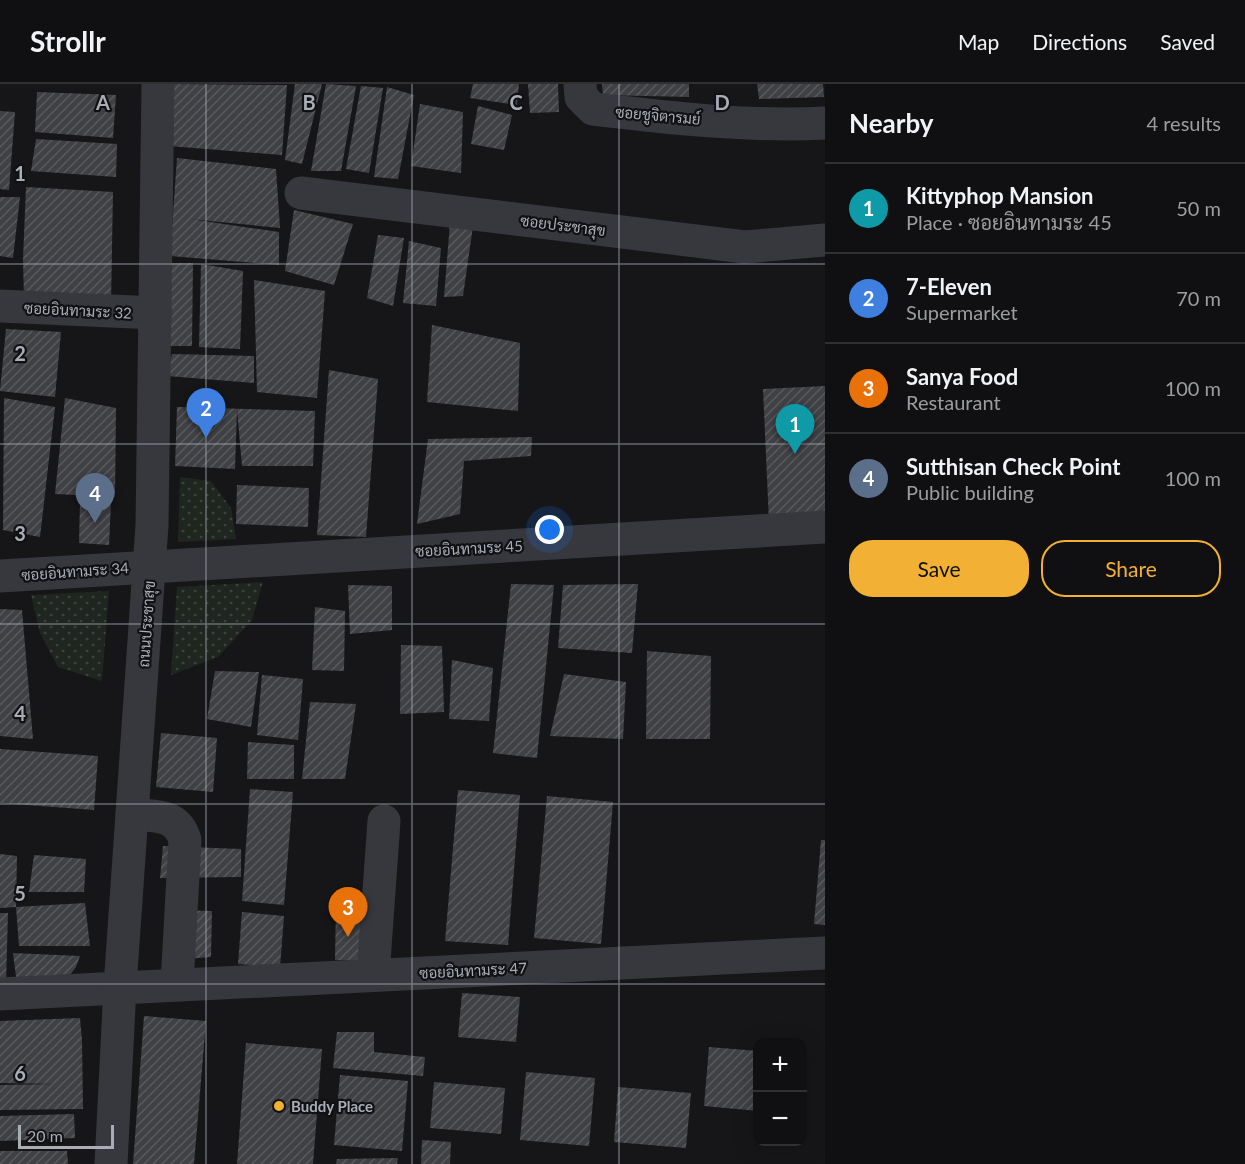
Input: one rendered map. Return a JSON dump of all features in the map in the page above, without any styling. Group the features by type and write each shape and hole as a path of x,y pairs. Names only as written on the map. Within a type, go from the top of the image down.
{"street":[{"name":"ถนนประชาสุข","path":"111,1164 120,987 150,566 156,313 158,84"},
{"name":"ซอยชูจิตารมย์","path":"580,84 581,97 593,109 659,117 792,125 825,123"},
{"name":"ซอยประชาสุข","path":"302,194 745,247 825,240"},
{"name":"ซอยอินทามระ 32","path":"0,306 156,313"},
{"name":"ซอยอินทามระ 45","path":"150,566 825,527"},
{"name":"ซอยอินทามระ 34","path":"0,576 150,566"},
{"path":"132,814 170,818 182,830 185,840 177,984"},
{"path":"373,975 384,821"},
{"name":"ซอยอินทามระ 47","path":"0,994 825,953"}],"shaded area":[{"path":"180,477 211,481 231,508 236,539 178,542"},
{"path":"263,582 252,620 218,657 171,675 177,587"},
{"path":"109,591 102,681 58,667 40,633 31,595"}],"building":[{"path":"167,84 287,85 282,155 169,146"},
{"path":"295,84 322,84 302,164 285,160"},
{"path":"326,84 356,86 341,171 311,171"},
{"path":"473,84 519,84 517,105 470,98"},
{"path":"528,84 558,84 559,112 530,113"},
{"path":"602,84 689,84 689,97 603,95"},
{"path":"757,84 823,84 824,97 759,99"},
{"path":"361,86 383,88 369,173 346,169"},
{"path":"387,87 414,95 398,179 374,177"},
{"path":"37,92 116,95 113,138 35,132"},
{"path":"420,104 463,112 461,173 411,166"},
{"path":"478,106 512,115 504,150 471,144"},
{"path":"0,111 15,112 9,190 0,189"},
{"path":"36,139 117,144 116,177 31,171"},
{"path":"177,158 276,169 280,228 190,219 279,232 279,265 170,256"},
{"path":"26,187 113,192 111,304 24,300"},
{"path":"0,197 20,197 13,258 0,256"},
{"path":"294,210 353,224 334,285 285,271"},
{"path":"450,223 473,226 463,296 444,297"},
{"path":"378,235 404,238 393,306 367,298"},
{"path":"409,241 441,248 436,306 403,303"},
{"path":"166,263 193,263 192,346 167,346"},
{"path":"201,264 243,271 240,349 199,347"},
{"path":"254,280 325,291 317,398 257,392"},
{"path":"432,325 520,343 518,411 427,402"},
{"path":"6,329 61,332 55,397 0,391"},
{"path":"172,354 254,356 254,383 167,376"},
{"path":"329,370 378,379 366,537 317,535"},
{"path":"825,386 825,519 769,522 763,389"},
{"path":"4,398 55,407 40,537 3,530"},
{"path":"65,398 116,408 115,497 55,494"},
{"path":"177,407 315,411 313,466 242,466 237,410 235,469 175,466"},
{"path":"532,437 531,456 464,461 460,514 417,524 428,439"},
{"path":"237,485 309,488 308,527 236,524"},
{"path":"80,501 111,502 109,545 79,543"},
{"path":"511,584 554,585 537,758 493,753"},
{"path":"638,584 632,653 558,648 563,585"},
{"path":"348,585 392,586 392,630 350,634"},
{"path":"315,607 345,611 344,671 312,670"},
{"path":"0,609 22,610 33,739 0,736"},
{"path":"401,645 442,646 444,712 400,714"},
{"path":"647,651 711,656 710,739 646,739"},
{"path":"452,660 493,668 489,721 449,719"},
{"path":"215,671 259,672 251,727 207,719"},
{"path":"564,674 626,682 623,739 550,736"},
{"path":"262,675 303,679 298,740 257,735"},
{"path":"310,702 356,704 345,779 302,779"},
{"path":"161,733 217,738 213,792 156,787"},
{"path":"248,742 294,745 294,779 247,779"},
{"path":"0,749 98,756 94,810 0,803"},
{"path":"250,789 293,792 284,905 242,901"},
{"path":"458,790 520,795 508,945 445,941"},
{"path":"547,796 613,802 601,944 534,938"},
{"path":"821,840 825,840 825,925 814,924"},
{"path":"163,846 241,849 241,877 160,878"},
{"path":"0,854 17,856 16,907 0,908"},
{"path":"34,855 86,859 84,892 29,892"},
{"path":"336,902 373,902 368,961 335,960"},
{"path":"85,903 90,946 19,946 16,907"},
{"path":"171,910 212,911 211,957 171,960"},
{"path":"242,912 284,916 280,967 238,964"},
{"path":"0,913 8,913 6,984 0,984"},
{"path":"13,953 80,956 76,967 64,983 17,985"},
{"path":"462,993 520,997 516,1042 458,1037"},
{"path":"144,1016 206,1021 194,1164 133,1164"},
{"path":"80,1018 83,1109 0,1110 0,1085 57,1084 0,1083 0,1021"},
{"path":"337,1032 374,1032 374,1052 425,1057 423,1076 333,1068"},
{"name":"Buddy Place","path":"246,1043 322,1049 313,1164 237,1164"},
{"path":"709,1047 753,1051 753,1111 704,1106"},
{"path":"526,1072 595,1078 589,1146 520,1140"},
{"path":"340,1075 408,1081 402,1151 334,1145"},
{"path":"434,1082 505,1088 501,1134 430,1128"},
{"path":"618,1087 691,1093 686,1148 614,1142"},
{"path":"74,1114 75,1138 0,1141 0,1116"},
{"path":"422,1140 451,1142 450,1164 421,1164"},
{"path":"0,1151 67,1151 68,1164 0,1164"},
{"path":"398,1158 397,1164 336,1164 337,1159"}],"place":[{"name":"7-Eleven","path":"206,438"},
{"name":"Kittyphop Mansion","path":"795,454"},
{"name":"Sutthisan Check Point","path":"95,523"},
{"name":"Sanya Food","path":"348,937"},
{"name":"Buddy Place","path":"279,1106"}]}
